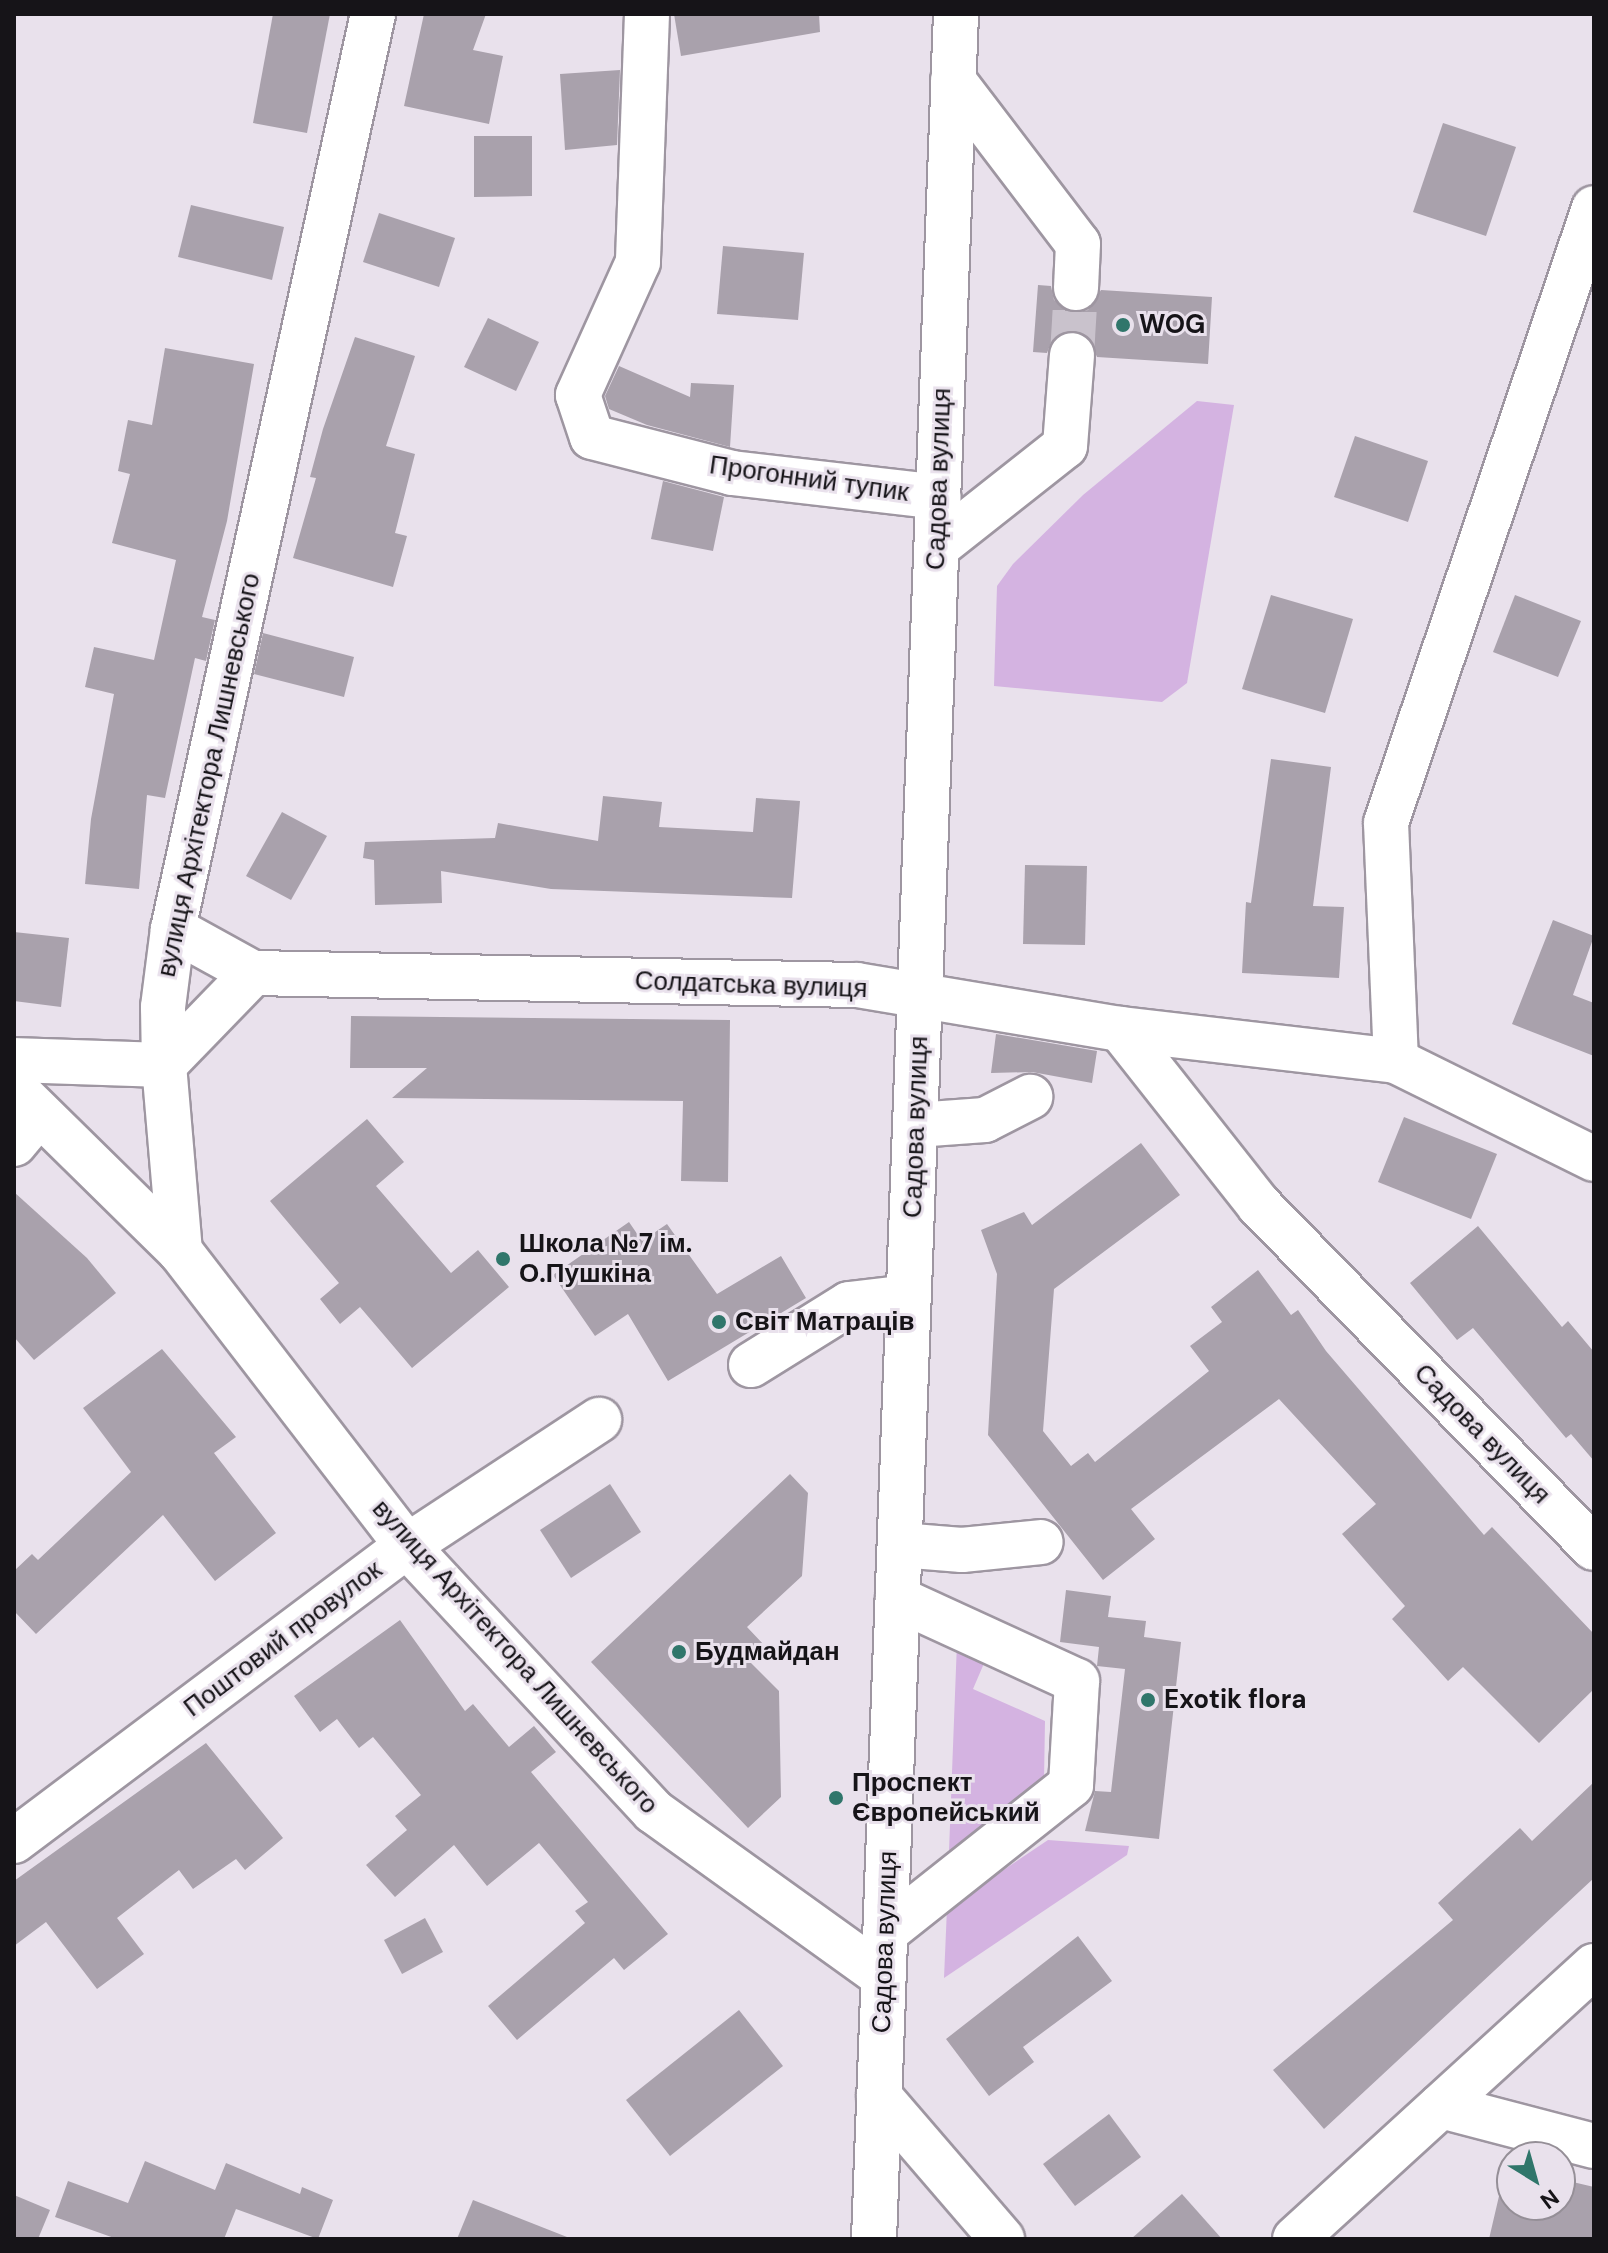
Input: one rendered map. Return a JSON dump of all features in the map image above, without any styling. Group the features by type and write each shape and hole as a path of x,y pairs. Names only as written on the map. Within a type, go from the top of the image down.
{"street":[{"name":"вулиця Архітектора Лишневського","path":"373,14 173,929 163,1007 164,1065 180,1251 407,1546 653,1811 884,1977"},
{"name":"Прогонний тупик","path":"647,14 638,262 578,395 592,437 732,473 939,497"},
{"name":"Садова вулиця","path":"874,2239 956,14"},
{"path":"953,80 1078,244 1076,288"},
{"path":"1396,1061 1386,823 1592,222"},
{"path":"937,547 1065,446 1072,355"},
{"path":"14,1060 164,1065 253,973 173,929"},
{"name":"Солдатська вулиця","path":"253,973 857,985 1120,1029 1396,1061 1594,1159"},
{"name":"Садова вулиця","path":"1120,1029 1259,1205 1594,1548"},
{"path":"916,1125 985,1120 1030,1097"},
{"path":"22,1115 180,1251"},
{"path":"751,1365 849,1304 909,1297"},
{"name":"Поштовий провулок","path":"14,1841 407,1546 599,1420"},
{"path":"900,1545 962,1550 1041,1542"},
{"path":"887,1931 1071,1785 1077,1681 898,1599"},
{"path":"1295,2239 1594,1966"},
{"path":"879,2096 1002,2239"},
{"path":"1441,2106 1594,2146"}],"shaded area":[{"path":"1197,401 1234,405 1187,683 1162,702 994,686 997,586 1013,564 1083,495"},
{"path":"957,1642 988,1654 973,1689 1045,1721 1044,1780 972,1852 949,1851"},
{"path":"1048,1840 1129,1846 1127,1855 944,1978 947,1908"}],"building":[{"path":"273,14 330,14 307,133 253,123"},
{"path":"424,14 486,14 473,50 503,56 489,124 404,106"},
{"path":"674,14 819,14 820,32 681,56"},
{"path":"620,70 617,145 565,150 560,74"},
{"path":"1443,123 1516,147 1486,236 1413,212"},
{"path":"474,136 532,136 532,196 474,197"},
{"path":"191,205 284,227 272,280 178,257"},
{"path":"379,213 455,238 439,287 363,262"},
{"path":"723,246 804,253 798,320 717,314"},
{"name":"WOG","path":"1038,285 1051,286 1054,300 1074,313 1088,310 1101,290 1212,297 1208,364 1097,357 1087,335 1073,330 1052,340 1047,353 1033,352"},
{"path":"488,318 539,342 516,391 464,367"},
{"path":"355,337 415,356 386,446 415,454 395,533 407,536 393,587 293,558 316,478 310,477 323,429"},
{"path":"165,348 254,364 227,521 202,617 215,620 206,661 195,658 165,798 147,795 139,889 85,884 91,819 114,694 85,687 94,647 154,660 176,560 112,543 130,474 118,471 128,420 152,425"},
{"path":"619,366 690,397 691,383 734,385 730,447 647,425 609,409 605,396"},
{"path":"1355,436 1428,461 1408,522 1334,497"},
{"path":"663,481 724,497 713,551 651,539"},
{"path":"1271,595 1353,619 1325,713 1242,689"},
{"path":"1515,595 1581,621 1558,677 1493,652"},
{"path":"263,633 354,657 344,697 254,674"},
{"path":"1271,759 1331,767 1313,906 1344,907 1339,978 1242,973 1246,902 1251,903"},
{"path":"603,796 662,802 659,827 753,832 756,798 800,801 792,898 551,889 441,871 442,903 375,905 374,860 363,858 365,842 495,838 498,823 598,841"},
{"path":"282,812 327,836 291,900 246,876"},
{"path":"1025,865 1087,866 1085,945 1023,944"},
{"path":"1553,920 1594,936 1573,995 1594,1003 1594,1056 1512,1024"},
{"path":"14,932 69,938 61,1007 14,1001"},
{"path":"351,1016 730,1020 728,1182 681,1181 683,1101 392,1098 427,1068 350,1068"},
{"path":"996,1034 1097,1051 1092,1083 1032,1072 991,1073"},
{"path":"1404,1117 1497,1154 1471,1219 1378,1182"},
{"path":"367,1119 404,1162 376,1186 451,1273 478,1250 509,1287 412,1368 360,1307 340,1324 320,1299 339,1283 270,1201"},
{"path":"1141,1143 1180,1195 1054,1289 1043,1431 1071,1466 1088,1453 1095,1462 1209,1371 1190,1346 1222,1322 1211,1307 1258,1270 1291,1315 1298,1310 1326,1351 1484,1535 1492,1527 1594,1634 1594,1689 1539,1743 1463,1667 1448,1681 1392,1619 1405,1606 1342,1534 1376,1504 1279,1399 1131,1509 1155,1539 1103,1580 988,1435 997,1274 981,1230 1024,1212 1032,1225"},
{"path":"14,1192 87,1258 116,1293 34,1360 14,1337"},
{"path":"629,1222 642,1241 667,1224 717,1294 781,1256 806,1298 668,1381 628,1314 595,1336 553,1275"},
{"path":"1478,1226 1562,1327 1568,1321 1594,1352 1594,1461 1571,1434 1566,1438 1473,1328 1457,1340 1410,1283"},
{"path":"162,1349 236,1437 214,1453 276,1533 215,1581 163,1515 36,1634 14,1611 14,1571 32,1554 38,1560 131,1472 83,1408"},
{"name":"Будмайдан","path":"790,1474 808,1493 802,1576 747,1627 764,1645 748,1660 779,1691 781,1797 748,1828 591,1662"},
{"path":"610,1484 641,1532 571,1578 540,1530"},
{"name":"Exotik flora","path":"1066,1590 1111,1596 1108,1617 1146,1621 1144,1637 1181,1642 1159,1839 1085,1831 1095,1791 1111,1792 1125,1669 1097,1666 1099,1647 1060,1642"},
{"path":"400,1620 465,1711 473,1704 509,1747 534,1726 556,1752 531,1772 668,1934 624,1970 614,1958 517,2040 488,2006 585,1923 575,1911 588,1902 539,1843 487,1886 454,1845 395,1897 366,1865 407,1830 395,1816 421,1795 373,1737 359,1748 337,1719 320,1732 294,1696"},
{"path":"206,1743 283,1838 245,1870 236,1859 193,1889 179,1870 117,1918 144,1954 97,1989 46,1922 14,1946 14,1881"},
{"path":"1594,1782 1594,1878 1324,2129 1273,2070 1453,1920 1438,1903 1520,1828 1532,1841"},
{"path":"425,1918 443,1952 402,1974 384,1940"},
{"path":"1078,1936 1112,1981 1023,2047 1034,2062 989,2096 946,2039"},
{"path":"739,2010 783,2066 670,2156 626,2100"},
{"path":"1109,2114 1141,2157 1075,2206 1043,2164"},
{"path":"145,2161 215,2190 226,2163 300,2194 302,2187 333,2200 318,2239 236,2209 224,2239 117,2239 55,2217 68,2181 128,2203"},
{"path":"1576,2183 1594,2187 1594,2239 1489,2239 1496,2209 1496,2221 1576,2221"},
{"path":"1182,2194 1222,2239 1131,2239"},
{"path":"14,2195 50,2210 38,2239 14,2239"},
{"path":"473,2200 567,2237 457,2239"}],"tunnel":[{"path":"1072,355 1076,288"}],"place":[{"name":"WOG","path":"1123,325"},
{"name":"Школа №7 ім. О.Пушкіна","path":"503,1259"},
{"name":"Світ Матраців","path":"719,1322"},
{"name":"Будмайдан","path":"679,1652"},
{"name":"Exotik flora","path":"1148,1700"},
{"name":"Проспект Європейський","path":"836,1798"}]}
